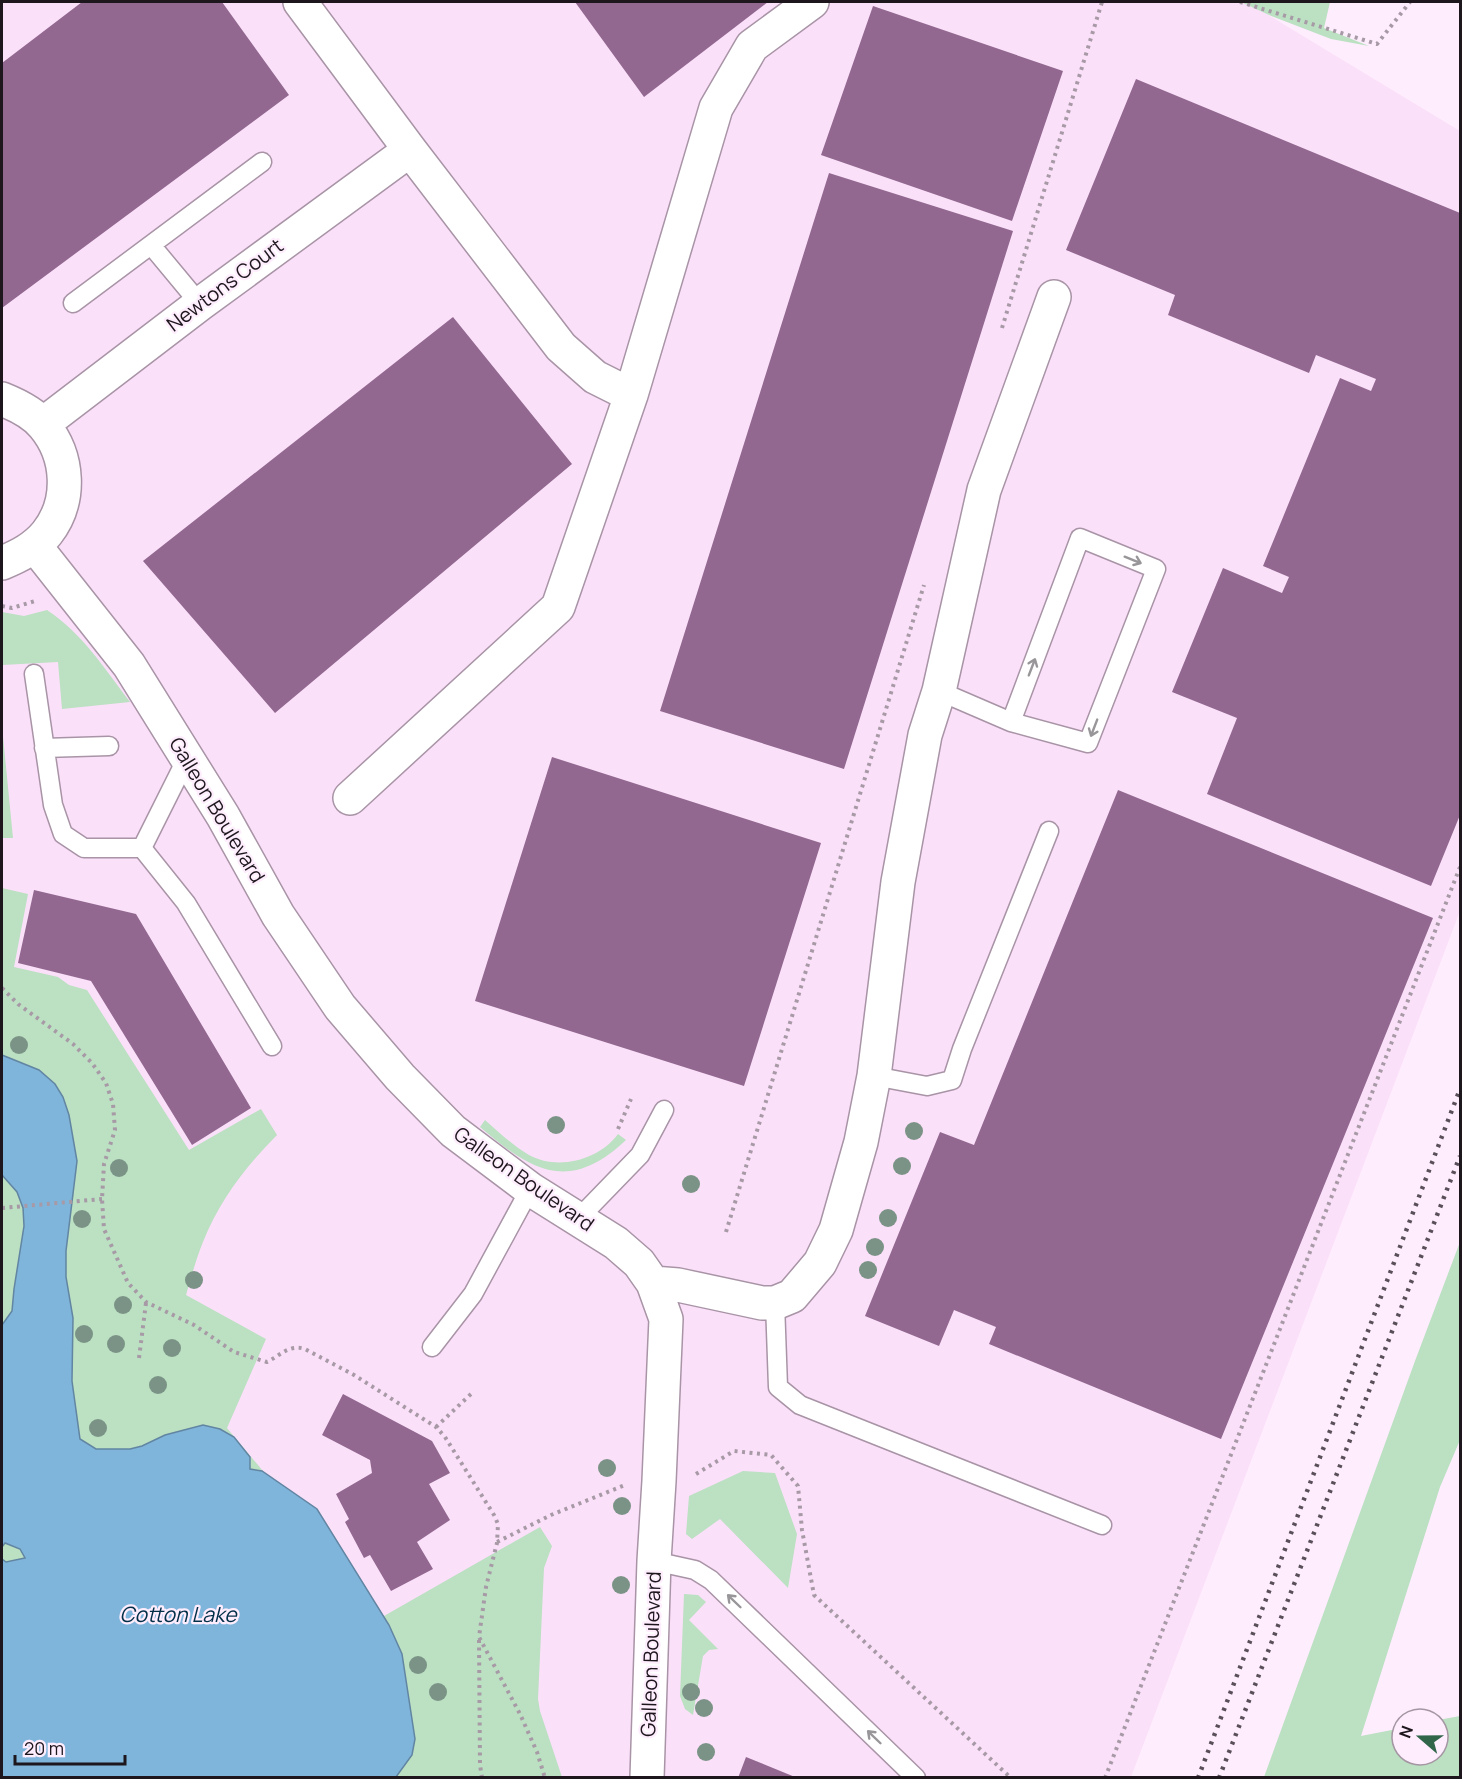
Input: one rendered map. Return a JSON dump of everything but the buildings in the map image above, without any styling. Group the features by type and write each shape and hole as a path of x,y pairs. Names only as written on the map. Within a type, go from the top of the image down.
{"street":[{"path":"300,2 561,347 595,376 631,395"},
{"path":"350,798 558,607 631,395 716,108 752,46 812,2"},
{"name":"Newtons Court","path":"43,424 200,304 410,150"},
{"path":"652,1283 678,1285 762,1303 775,1303 792,1296 820,1263 836,1230 861,1142 874,1076 898,882 925,735 939,691 984,490 1054,297"},
{"path":"2,399 24,409 43,424 57,444 64,467 65,491 58,514 48,532 25,553 2,563"},
{"name":"Galleon Boulevard","path":"35,546 129,665 223,816 278,915 340,1007 400,1077 453,1131 530,1189 616,1243 639,1263 652,1283 666,1319 654,1561 647,1778"}],"lane":[{"path":"73,303 262,162"},
{"path":"151,245 200,304"},
{"path":"939,691 1011,722 1088,743 1156,569 1080,538 1011,722"},
{"path":"34,674 53,805 63,834 84,848 142,848"},
{"path":"44,748 110,746"},
{"path":"142,848 187,758"},
{"path":"874,1076 927,1086 952,1080 962,1049 1049,831"},
{"path":"142,848 186,903 272,1046"},
{"path":"578,1219 640,1155 664,1110"},
{"path":"432,1347 473,1294 530,1189"},
{"path":"775,1303 778,1387 800,1405 1102,1525"},
{"path":"654,1561 695,1570 711,1580 916,1778"}],"path":[{"path":"1001,332 1102,2"},
{"path":"1240,2 1377,44 1410,2"},
{"path":"726,1232 924,583"},
{"path":"1105,1778 1461,867"},
{"path":"2,988 18,1005 73,1044 92,1063 106,1083 113,1104 115,1130 104,1164 102,1198 104,1229 128,1283 146,1302 194,1325 234,1352 267,1362 297,1347 354,1374 436,1427 445,1437 494,1515 498,1524 497,1543 486,1587 479,1637 482,1778"},
{"path":"618,1129 631,1100"},
{"path":"2,1208 102,1198"},
{"path":"139,1358 146,1302"},
{"path":"436,1427 471,1394"},
{"path":"695,1475 734,1451 771,1455 798,1486 802,1530 814,1595 1011,1778"},
{"path":"497,1543 551,1515 633,1483"},
{"path":"479,1637 520,1714 546,1778"}],"shaded area":[{"path":"2,2 1247,2 1460,131 1460,911 1131,1777 2,1778"}],"green space":[{"path":"1241,2 1330,2 1324,28 1369,46 1331,39"},
{"path":"47,610 60,619 82,641 130,702 62,709 58,662 2,665 2,612 24,616"},
{"path":"2,726 13,838 2,838"},
{"path":"2,888 28,894 14,967 58,977 69,985 87,990 189,1150 261,1109 277,1135 244,1172 217,1212 200,1248 186,1295 266,1339 227,1428 384,1616 540,1527 552,1546 544,1568 538,1699 562,1777 2,1777"},
{"path":"485,1120 529,1155 552,1162 565,1162 589,1156 610,1143 618,1134 626,1140 605,1157 586,1167 568,1171 551,1170 534,1165 516,1155 480,1127"},
{"path":"1460,1242 1460,1440 1440,1487 1361,1736 1390,1730 1390,1767 1450,1767 1450,1718 1460,1716 1460,1777 1264,1777"},
{"path":"743,1471 775,1473 797,1534 788,1588 720,1519 692,1539 686,1534 689,1496"},
{"path":"684,1594 698,1595 706,1602 689,1620 718,1649 709,1650 703,1656 693,1715 685,1709 680,1696"}],"water":[{"name":"Cotton Lake","path":"2,1055 39,1070 55,1084 63,1097 69,1115 77,1161 66,1251 66,1277 73,1318 72,1381 80,1439 96,1449 130,1449 165,1435 203,1425 220,1429 234,1437 250,1457 250,1469 262,1471 317,1509 389,1625 402,1654 415,1739 412,1755 396,1777 2,1777 2,1559 6,1562 25,1558 20,1549 5,1543 2,1547 2,1325 12,1311 24,1226 23,1208 17,1192 2,1175"}],"railway":[{"path":"1198,1778 1460,1089"},
{"path":"1219,1778 1460,1156"}]}
